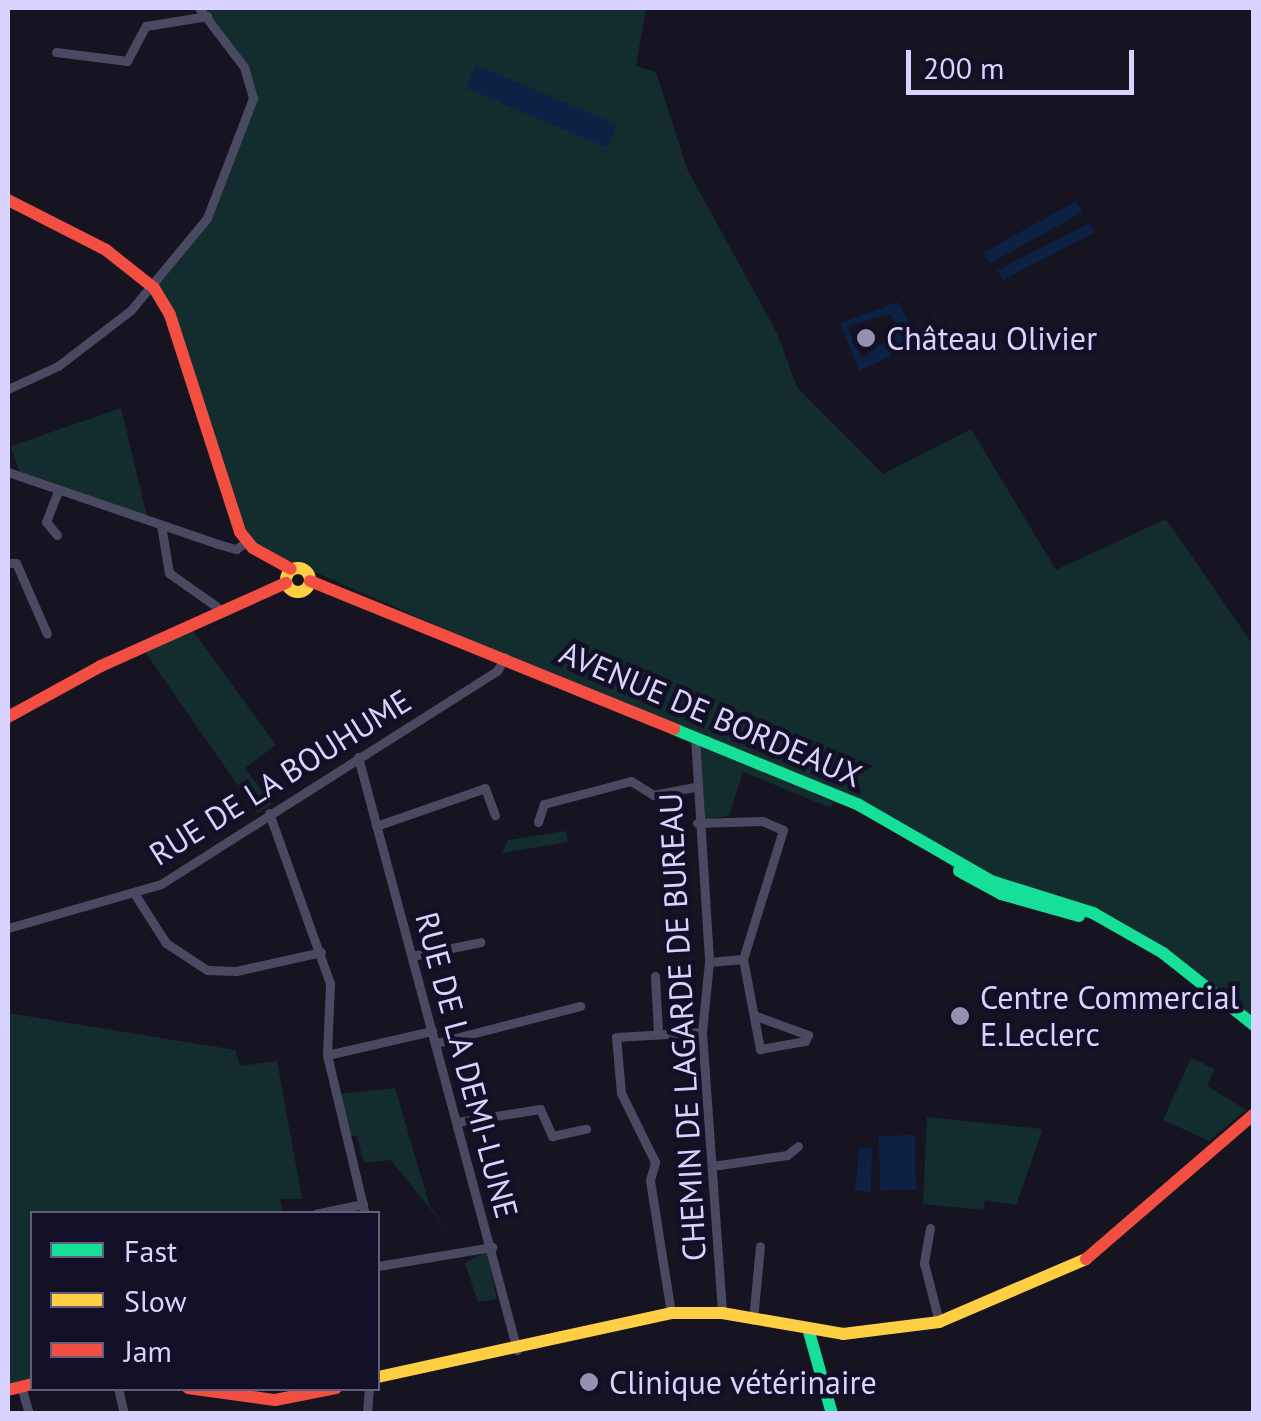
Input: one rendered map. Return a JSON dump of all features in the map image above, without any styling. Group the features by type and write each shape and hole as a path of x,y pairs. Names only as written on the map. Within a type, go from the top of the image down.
{"main road":[{"path":"8,200 106,250 154,288 170,315 246,542 288,576 8,717"},
{"name":"AVENUE DE BORDEAUX","path":"288,576 300,592 310,581 505,657 888,821 991,880 1085,910 1159,951"},
{"name":"AVENUE DE BORDEAUX","path":"888,821 1001,894 1117,928 1159,951"},
{"path":"1159,951 1254,1025"},
{"path":"380,1377 671,1314 722,1314 809,1332 891,1332 940,1322 1096,1255 1254,1114"},
{"path":"809,1332 832,1414"},
{"path":"210,1391 275,1400 321,1391"}],"street":[{"path":"8,389 58,366 154,288 207,218 252,98 244,67 203,12 146,26 127,61 56,52"},
{"path":"8,472 233,548 246,542"},
{"path":"57,534 46,522 58,490"},
{"path":"156,524 169,573 220,609"},
{"path":"8,563 16,563 46,634"},
{"name":"RUE DE LA BOUHUME","path":"8,928 160,884 497,671 505,657"},
{"name":"CHEMIN DE LAGARDE DE BUREAU","path":"694,738 709,962 702,1032 722,1314"},
{"name":"RUE DE LA DEMI-LUNE","path":"358,757 517,1350"},
{"path":"538,822 544,804 631,781 653,794 695,787"},
{"path":"376,826 485,788 495,816"},
{"path":"269,813 322,952 332,1011 328,1056 364,1209"},
{"path":"697,823 762,821 783,830 743,960 760,1049 805,1042 808,1035 756,1016"},
{"path":"134,892 166,943 207,970 236,971 322,952"},
{"path":"412,956 481,942"},
{"path":"709,962 743,960"},
{"path":"655,976 658,1034"},
{"path":"436,1043 580,1006"},
{"path":"328,1056 432,1031"},
{"path":"671,1314 650,1180 655,1162 621,1092 616,1038 702,1032"},
{"path":"457,1122 540,1109 552,1136 586,1129"},
{"path":"712,1166 787,1154 798,1146"},
{"path":"930,1228 924,1262 940,1322"},
{"path":"753,1320 760,1246"},
{"path":"380,1266 492,1247"},
{"path":"20,1387 28,1414"}],"green space":[{"path":"199,8 646,8 636,66 656,72 687,169 777,333 797,387 883,474 971,429 1056,570 1166,519 1253,645 1253,1025 1163,953 1117,928 974,883 894,826 246,542 154,288 207,218 252,98 243,67"},
{"path":"121,408 147,516 20,473 11,446"},
{"path":"191,628 276,745 245,768 272,804 257,813 145,652"},
{"path":"700,746 833,802 831,808 743,772 729,816 705,819"},
{"path":"566,831 568,842 502,853 508,840"},
{"path":"8,1013 235,1050 240,1066 277,1061 302,1199 280,1199 283,1211 30,1211 30,1384 8,1390"},
{"path":"1191,1058 1215,1069 1207,1086 1246,1110 1209,1141 1163,1120"},
{"path":"395,1088 430,1207 459,1245 391,1160 364,1163 357,1136 350,1136 340,1094"},
{"path":"927,1117 1043,1129 1016,1205 985,1200 983,1210 923,1204"},
{"path":"487,1251 497,1299 478,1302 465,1263"}],"water":[{"path":"476,65 617,125 607,148 466,88"},
{"path":"1076,201 1082,212 990,264 983,252"},
{"path":"1090,223 1095,233 1002,280 997,270"},
{"path":"898,302 912,330 889,357 859,371 840,323","holes":["890,314 900,331 862,358 847,326"]},
{"path":"915,1135 916,1190 880,1191 879,1136"},
{"path":"859,1148 872,1148 871,1192 855,1191"}],"traffic: fast":[{"path":"674,729 859,805 991,881 1093,913 1163,953 1254,1025"},
{"path":"959,871 1001,894 1079,916"},
{"path":"809,1332 832,1414"}],"traffic: slow":[{"path":"298,568 307,571 310,580 307,589 298,592 289,589 286,580 289,571 298,568"},
{"path":"380,1377 671,1313 722,1313 843,1334 939,1322 1086,1259"}],"traffic: jam":[{"path":"8,200 106,250 154,288 170,315 240,532 253,548 291,569"},
{"path":"310,581 674,729"},
{"path":"8,717 101,666 286,583"},
{"path":"1086,1259 1254,1114"},
{"path":"8,1390 30,1384"},
{"path":"210,1391 275,1400 321,1391"}],"place":[{"name":"Château Olivier","path":"866,338"},
{"name":"Centre Commercial E.Leclerc","path":"960,1016"},
{"name":"Clinique vétérinaire","path":"589,1382"}]}
